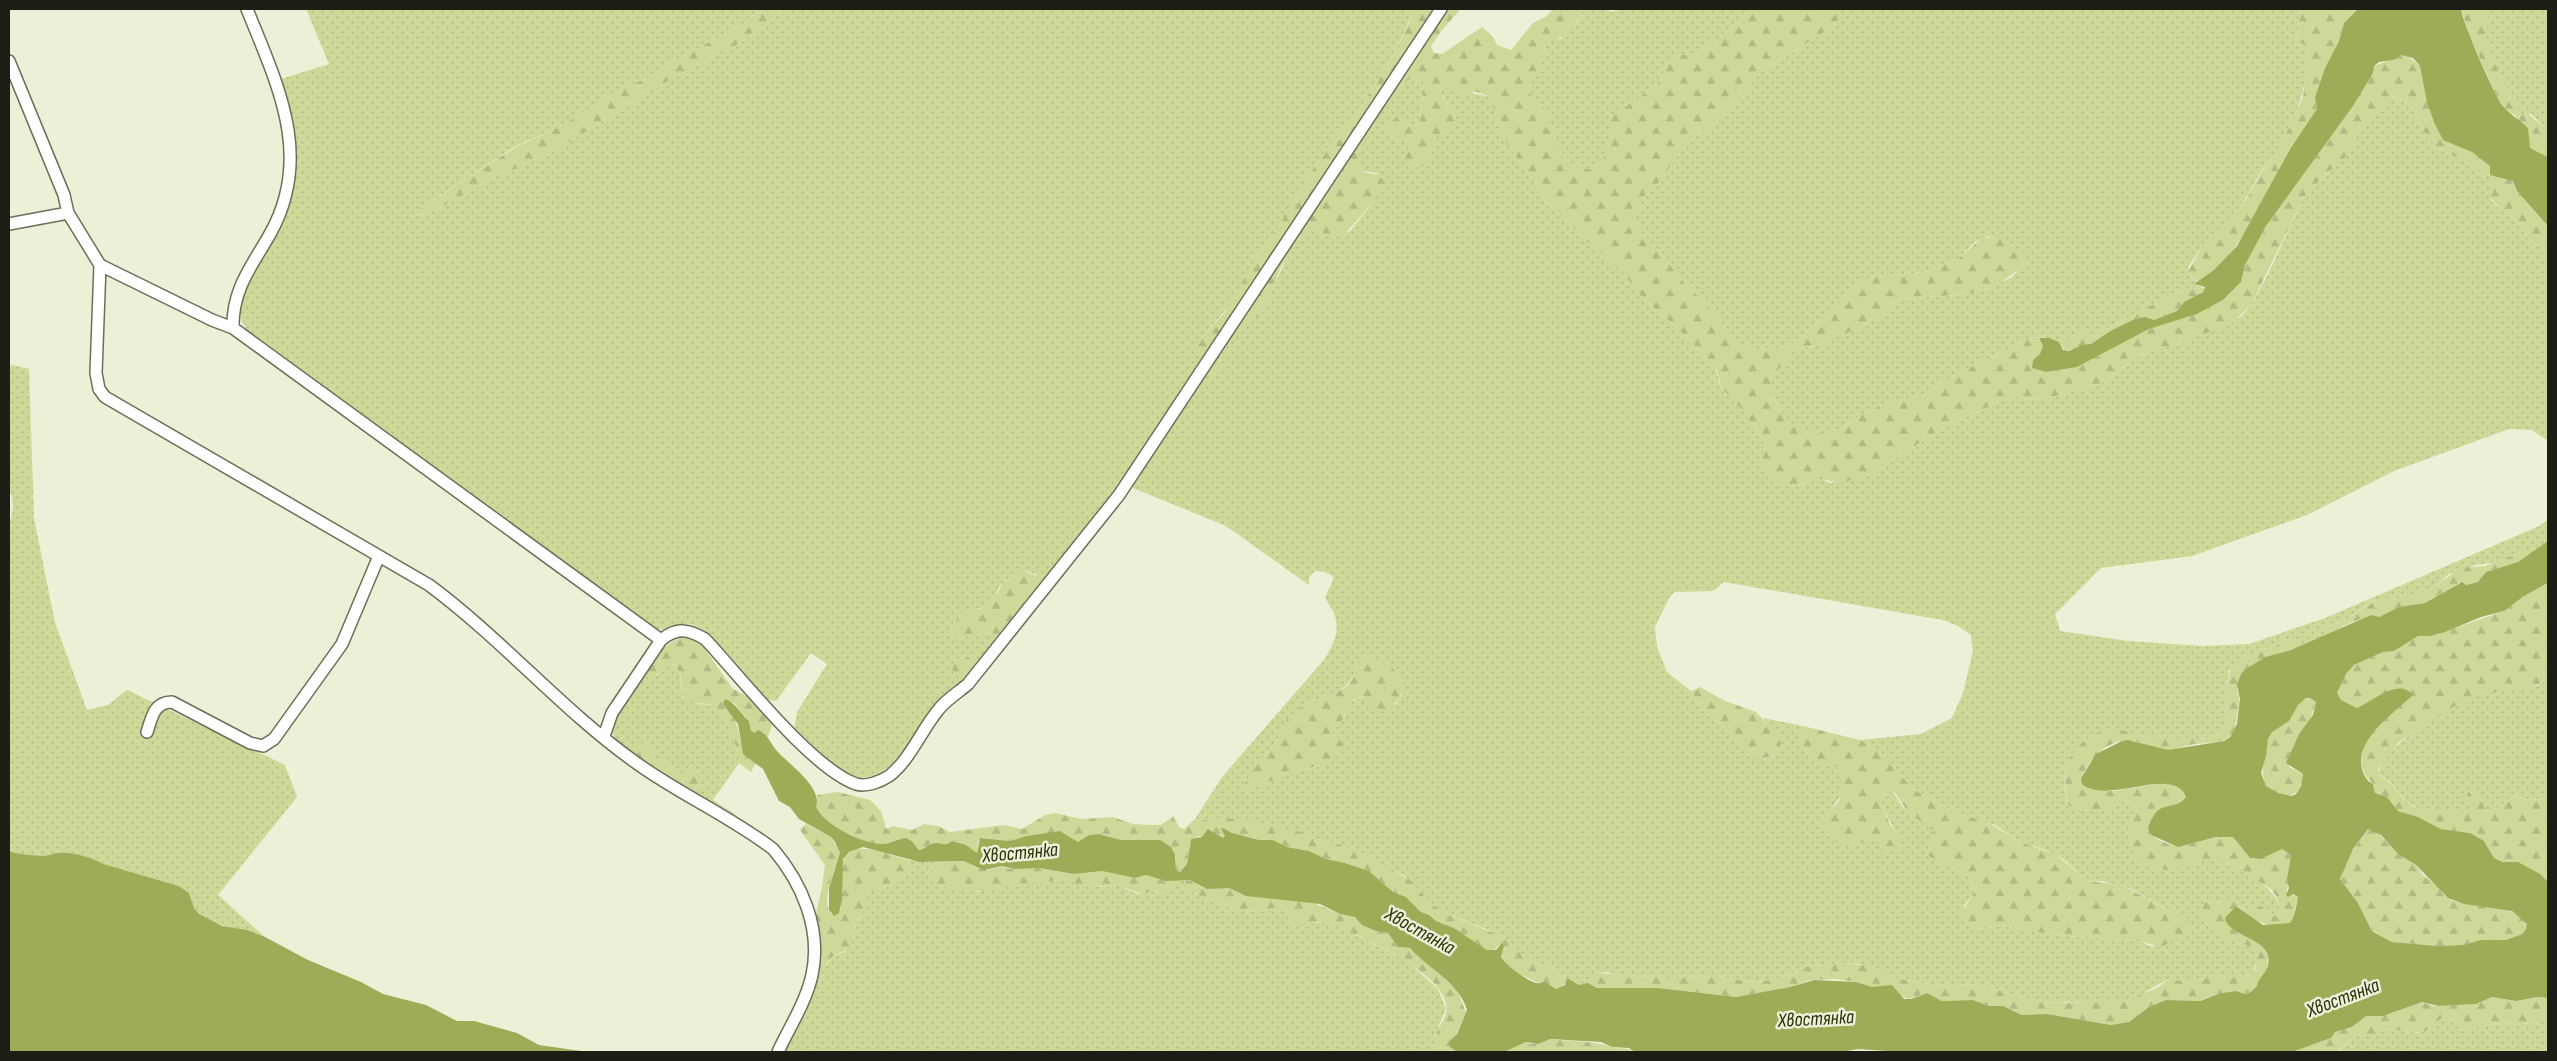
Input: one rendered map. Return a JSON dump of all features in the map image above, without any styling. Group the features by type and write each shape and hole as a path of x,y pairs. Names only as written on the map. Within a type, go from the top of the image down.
{"street":[{"path":"233,328 234,305 244,278 270,235 283,203 290,178 292,157 285,106 247,9"},
{"path":"604,736 612,713 661,640 669,633 683,630 691,631 705,639 804,747 822,762 856,784 866,785 889,776 940,707 968,684 1119,495 1441,9"},
{"path":"9,61 64,195 68,213 100,265 212,320 233,328 661,640"},
{"path":"9,224 68,213"},
{"path":"100,265 96,374 99,389 105,397 428,585 459,607 501,643 520,665 635,762 680,792 758,837 773,849 799,884 807,903 813,934 814,961 812,977 778,1052"},
{"path":"147,732 155,708 163,702 172,702 250,743 264,746 274,738 342,644 379,556"}],"green space":[{"path":"306,9 763,9 737,28 675,60 644,80 630,84 559,127 516,146 415,212 412,217 438,209 504,172 535,158 546,156 668,81 735,46 787,9 1409,9 1412,15 1393,56 1352,121 1326,150 1294,198 1279,227 1263,246 1233,301 1197,346 1197,354 1203,361 1116,496 1038,588 1037,575 1027,571 1002,584 992,601 981,608 965,613 955,621 950,628 953,639 985,632 1003,636 979,665 965,657 955,660 952,669 954,674 962,676 965,682 939,704 891,765 876,776 860,778 833,765 794,729 797,712 827,664 811,653 776,701 769,700 722,647 702,629 688,624 663,629 652,628 247,330 240,316 245,286 251,269 285,203 294,175 294,133 281,79 329,64"},
{"path":"763,9 787,9 735,46 668,81 546,156 535,158 521,167 504,172 438,209 411,217 415,212 516,147 559,127 630,84 644,80 675,60 737,28"},
{"path":"1409,9 1461,9 1442,30 1431,46 1434,53 1442,54 1482,27 1493,37 1497,45 1511,50 1533,23 1547,16 1553,9 1584,9 1569,34 1544,44 1545,53 1529,87 1531,96 1543,107 1548,116 1554,130 1557,147 1575,167 1591,169 1602,161 1605,154 1608,146 1612,116 1654,87 1660,80 1667,65 1678,55 1701,53 1753,9 1839,9 1839,19 1832,27 1761,72 1715,123 1686,144 1653,190 1645,195 1636,211 1636,220 1641,234 1654,245 1680,278 1716,315 1736,342 1752,349 1778,348 1793,343 1812,328 1840,298 1869,278 1931,271 1958,259 1982,238 1998,237 2025,254 2024,263 2018,270 1996,286 1968,294 1900,299 1882,315 1863,326 1819,345 1801,347 1788,358 1771,378 1770,387 1779,410 1790,422 1804,432 1827,434 1841,429 1862,415 1885,404 1924,395 1945,380 2032,337 2039,338 2043,346 2040,354 2033,360 2046,372 2077,367 2149,329 2197,314 2223,300 2241,282 2245,265 2266,226 2353,106 2373,73 2374,66 2405,54 2420,66 2430,111 2443,139 2473,152 2490,166 2491,172 2488,176 2483,177 2465,162 2437,148 2425,134 2410,105 2391,95 2379,111 2358,129 2353,146 2342,161 2328,172 2304,197 2252,303 2234,322 2179,344 2159,348 2137,357 2108,380 2090,387 2044,399 2035,400 2017,397 1999,401 1938,431 1868,476 1839,483 1812,479 1804,484 1784,486 1774,483 1767,476 1760,460 1767,445 1740,407 1732,401 1721,387 1717,370 1712,363 1673,324 1644,300 1621,270 1551,207 1505,141 1490,97 1477,92 1462,93 1443,87 1440,90 1442,96 1456,117 1453,130 1445,137 1436,136 1429,152 1432,160 1419,167 1405,166 1405,158 1411,146 1409,142 1395,139 1387,133 1387,125 1396,117 1411,125 1419,123 1423,81 1415,76 1394,92 1386,103 1373,125 1357,160 1362,171 1379,176 1384,181 1386,185 1382,192 1346,233 1333,237 1314,230 1303,237 1281,267 1264,311 1259,316 1243,323 1228,340 1220,356 1218,370 1214,379 1206,374 1203,361 1197,354 1197,346 1204,335 1225,312 1263,246 1279,227 1291,202 1326,150 1352,121 1393,56 1411,19"},
{"path":"1584,9 1605,9 1612,12 1622,9 1753,9 1701,53 1678,55 1667,65 1660,80 1654,87 1613,116 1610,138 1602,161 1597,166 1588,169 1575,167 1557,147 1554,130 1543,107 1531,96 1529,87 1545,53 1544,44 1551,39 1560,39 1575,25"},
{"path":"1839,9 2301,9 2296,41 2307,46 2308,60 2299,104 2288,132 2241,206 2193,260 2188,268 2191,277 2197,281 2188,290 2165,296 2141,312 2102,331 2095,337 2082,332 2059,342 2049,338 2032,337 1945,380 1924,395 1885,404 1862,415 1841,429 1827,434 1804,432 1789,422 1779,410 1770,387 1771,378 1788,358 1801,347 1810,347 1863,326 1882,315 1900,299 1958,295 1987,289 2012,277 2024,263 1989,236 1975,242 1958,259 1931,271 1869,278 1840,298 1812,328 1793,343 1778,348 1752,349 1736,342 1716,315 1680,278 1654,245 1641,234 1636,220 1636,211 1645,195 1653,190 1686,144 1715,123 1761,72 1832,27 1839,19"},
{"path":"2301,9 2358,9 2344,23 2339,41 2325,68 2315,97 2317,109 2289,150 2250,224 2225,260 2211,273 2197,281 2187,273 2204,244 2246,200 2285,137 2303,97 2308,52 2307,46 2296,41"},
{"path":"2461,9 2487,9 2486,40 2500,76 2517,102 2518,106 2515,115 2506,110 2498,99 2471,39"},
{"path":"2487,9 2548,9 2548,130 2531,114 2518,116 2517,119 2515,115 2517,105 2502,81 2488,46 2486,36"},
{"path":"1415,76 1423,81 1419,123 1411,125 1396,117 1387,125 1387,133 1395,139 1409,142 1411,146 1405,158 1429,152 1436,135 1456,121 1453,111 1441,94 1440,90 1444,87 1490,97 1505,141 1551,207 1621,270 1644,300 1673,324 1712,363 1724,392 1742,409 1767,445 1760,460 1784,486 1804,484 1812,479 1822,479 1830,483 1868,476 1938,431 1999,401 2017,397 2035,400 2044,399 2090,387 2108,380 2137,357 2159,348 2179,344 2241,317 2252,303 2266,278 2304,197 2353,146 2358,129 2379,111 2390,95 2410,105 2425,134 2437,148 2465,162 2483,177 2497,176 2490,185 2491,200 2501,210 2518,221 2530,241 2542,249 2548,262 2548,441 2532,430 2509,429 2394,471 2307,515 2192,556 2101,568 2055,614 2060,631 2128,641 2203,646 2249,644 2325,618 2537,527 2548,520 2548,541 2531,555 2527,551 2498,562 2476,565 2449,574 2437,585 2414,597 2373,601 2346,620 2329,625 2323,632 2323,638 2297,648 2297,642 2288,639 2276,646 2262,649 2229,670 2226,689 2227,724 2222,732 2215,736 2196,739 2173,739 2146,737 2116,730 2105,731 2087,739 2072,755 2068,762 2065,779 2066,797 2069,806 2094,811 2105,809 2127,800 2135,804 2137,811 2132,821 2131,840 2137,857 2143,863 2151,868 2160,870 2207,860 2217,861 2240,869 2252,876 2271,892 2282,910 2277,916 2272,915 2265,909 2248,910 2230,902 2209,902 2204,908 2201,920 2228,938 2248,946 2257,953 2257,961 2252,974 2243,977 2208,978 2189,983 2170,978 2140,995 2122,1002 2108,1003 2043,1002 1973,984 1939,986 1896,978 1860,964 1845,963 1803,967 1786,977 1757,982 1717,977 1668,978 1619,975 1606,972 1598,973 1587,985 1579,985 1560,976 1556,970 1531,961 1488,930 1444,912 1432,904 1405,876 1363,854 1273,825 1217,818 1199,822 1195,819 1222,777 1323,661 1330,650 1337,626 1334,613 1326,596 1333,576 1325,572 1315,571 1309,577 1309,585 1226,526 1133,488 1131,483 1205,369 1220,361 1220,356 1239,326 1250,318 1256,317 1263,308 1295,245 1314,230 1333,237 1350,231 1375,200 1377,173 1362,171 1356,160 1379,114 1394,92","holes":["1724,582 1943,620 1958,626 1971,635 1973,651 1963,693 1952,718 1921,734 1860,740 1886,756 1915,790 1958,814 1995,825 2018,841 2046,850 2063,859 2084,878 2093,882 2102,881 2129,888 2170,911 2180,911 2153,947 2139,941 2055,935 2002,926 1977,929 1963,922 1964,906 1975,891 1968,876 1926,855 1934,839 1934,831 1904,808 1888,789 1880,802 1896,833 1874,841 1867,839 1854,845 1842,843 1831,836 1822,826 1842,792 1843,776 1837,767 1812,760 1798,737 1803,726 1763,718 1778,736 1776,755 1764,759 1742,747 1723,726 1704,711 1691,691 1667,672 1657,647 1655,627 1669,598 1674,592 1713,591","1357,662 1403,693 1396,704 1374,704 1364,696 1353,700 1342,721 1331,733 1336,735 1319,766 1288,774 1246,791 1247,780 1280,736 1288,719 1311,701 1332,696 1346,686 1356,673"]},
{"path":"2527,113 2548,130 2548,157 2530,148 2528,144 2528,128 2517,119 2521,114"},
{"path":"2497,176 2513,181 2517,191 2548,226 2548,262 2542,249 2530,241 2518,221 2501,210 2490,197 2490,185"},
{"path":"2194,284 2205,289 2196,298 2184,302 2177,311 2154,320 2135,319 2112,330 2091,344 2065,351 2059,342 2082,332 2095,337 2102,331 2141,312 2165,296 2188,290"},
{"path":"12,365 29,369 34,518 55,623 87,710 108,705 127,690 285,765 297,797 218,895 265,937 218,924 202,916 195,909 189,893 179,886 102,864 75,854 58,853 46,856 9,851 9,524 13,507 9,490 9,367"},
{"path":"2529,550 2531,555 2518,562 2486,572 2478,582 2466,585 2461,582 2425,603 2399,607 2379,617 2366,617 2342,627 2323,638 2323,632 2329,625 2346,620 2374,601 2383,598 2414,597 2437,585 2460,568 2485,566"},
{"path":"1024,571 1039,577 1038,588 1003,636 985,632 956,641 953,639 950,628 963,612 979,609 993,600 1003,583"},
{"path":"2548,583 2548,678 2530,690 2510,689 2479,696 2453,707 2399,742 2378,769 2381,776 2412,806 2434,811 2463,813 2469,808 2466,797 2469,791 2475,790 2487,811 2494,810 2515,796 2529,800 2548,799 2548,882 2544,878 2494,858 2484,841 2470,833 2441,829 2418,817 2398,811 2387,797 2375,793 2374,786 2364,773 2362,766 2362,756 2365,747 2376,728 2384,719 2409,699 2392,691 2357,708 2341,700 2337,693 2346,674 2354,665 2383,652 2394,651 2418,636 2438,634 2504,611 2524,596"},
{"path":"684,636 697,638 733,689 756,701 766,712 772,725 768,737 763,732 755,734 751,731 749,721 734,703 724,706 735,720 744,751 756,763 751,772 739,763 733,733 715,705 684,702 680,673 676,666 672,664 653,677 644,677 650,664 659,652"},
{"path":"2288,639 2297,642 2297,648 2265,657 2246,669 2237,690 2238,709 2233,732 2229,737 2224,740 2167,750 2133,741 2122,741 2108,746 2097,754 2081,778 2092,790 2114,791 2163,783 2180,788 2186,797 2175,805 2151,835 2168,844 2182,845 2216,837 2233,837 2250,858 2261,859 2282,849 2291,855 2287,879 2289,884 2286,892 2298,897 2292,922 2284,925 2270,926 2263,924 2239,907 2236,906 2231,912 2232,928 2262,945 2268,956 2267,968 2254,990 2245,994 2236,991 2224,992 2198,1001 2166,1000 2149,1007 2126,1024 2111,1025 2047,1014 2022,1015 2003,1006 1989,1006 1973,1000 1942,1001 1927,993 1908,999 1882,987 1872,987 1856,982 1835,979 1810,980 1790,987 1736,997 1658,988 1597,988 1588,983 1598,973 1668,978 1717,977 1757,982 1786,977 1803,967 1845,963 1870,966 1896,978 1939,986 1973,984 2043,1002 2068,1003 2122,1002 2157,988 2170,978 2189,983 2208,978 2248,976 2255,970 2257,953 2248,946 2227,938 2201,920 2204,903 2232,900 2248,910 2261,906 2272,915 2277,916 2282,910 2271,889 2230,864 2208,860 2168,870 2153,869 2142,863 2134,855 2129,821 2137,811 2135,804 2127,800 2105,809 2094,811 2069,806 2065,778 2071,756 2077,747 2086,739 2111,727 2145,737 2204,739 2218,735 2227,724 2226,689 2231,666 2262,649 2276,646"},
{"path":"1366,655 1377,658 1387,664 1403,681 1403,691 1396,703 1385,711 1379,709 1364,696 1354,699 1350,703 1341,722 1331,732 1341,741 1344,749 1340,756 1331,761 1289,774 1246,791 1244,786 1248,779 1280,736 1288,718 1306,703 1336,693 1348,685 1353,679 1357,662"},
{"path":"960,657 970,658 979,665 965,682 962,676 955,675 952,669 953,662"},
{"path":"672,664 679,669 683,698 697,704 715,705 733,733 739,763 713,800 736,815 736,819 688,793 699,786 701,772 689,767 683,773 678,773 665,761 656,758 645,742 641,762 616,742 613,734 617,715 647,669 656,676 665,667"},
{"path":"2548,677 2548,799 2529,800 2515,796 2494,810 2487,811 2483,806 2482,800 2469,791 2466,797 2470,808 2458,816 2447,811 2423,811 2406,801 2390,782 2379,774 2382,764 2402,741 2449,709 2473,697 2510,689 2534,687"},
{"path":"1700,687 1725,701 1756,712 1778,736 1781,744 1776,755 1760,759 1742,747 1723,726 1704,711 1691,691"},
{"path":"2310,698 2316,702 2309,723 2299,734 2288,759 2289,767 2303,774 2301,783 2295,793 2285,795 2266,786 2264,781 2263,767 2266,744 2273,731 2289,719 2302,701"},
{"path":"1803,726 1860,740 1886,756 1915,790 1958,814 1986,821 2018,841 2055,854 2084,878 2093,882 2120,884 2170,911 2180,911 2193,925 2188,933 2161,947 2139,941 2055,935 2002,926 1977,929 1963,922 1960,915 1975,891 1968,876 1926,855 1934,839 1934,831 1908,812 1895,793 1888,789 1880,802 1891,826 1901,840 1898,849 1884,854 1874,841 1867,839 1852,848 1832,839 1828,835 1822,827 1821,821 1839,801 1843,776 1837,767 1820,764 1811,760 1798,737"},
{"path":"643,742 648,744 656,758 665,761 678,773 683,773 689,767 701,772 701,783 695,790 688,793 639,759 635,749"},
{"path":"838,792 870,800 881,811 886,829 893,826 912,830 924,824 938,826 950,832 1004,825 1022,829 1045,815 1055,813 1081,819 1113,817 1133,824 1151,825 1161,825 1173,816 1179,827 1184,829 1195,819 1199,822 1212,818 1240,819 1294,830 1370,856 1410,880 1432,904 1444,912 1500,936 1531,961 1556,970 1560,976 1567,978 1566,983 1557,989 1518,973 1510,968 1502,958 1504,946 1499,945 1493,951 1487,950 1454,928 1436,921 1429,915 1421,912 1406,897 1393,892 1369,871 1326,859 1309,851 1287,847 1273,840 1259,840 1232,833 1223,828 1225,836 1221,839 1210,830 1202,837 1198,836 1190,842 1187,864 1180,872 1176,870 1176,857 1173,849 1158,840 1121,840 1099,834 1089,835 1078,842 1060,831 1010,841 983,838 978,841 977,853 955,841 943,845 936,843 919,850 912,841 906,838 887,844 869,842 848,834 829,822 816,809 817,795"},
{"path":"806,824 831,837 840,853 828,893 828,908 832,915 840,911 841,871 844,859 850,852 858,849 878,851 909,860 911,869 908,875 901,877 891,886 868,891 862,915 856,922 855,936 847,950 833,956 824,966 819,962 814,921 825,865 800,830"},
{"path":"2368,829 2377,832 2398,854 2416,865 2422,874 2453,901 2503,908 2521,916 2528,924 2526,929 2522,934 2506,940 2481,940 2463,945 2437,946 2392,942 2372,930 2358,903 2340,879 2350,854"},
{"path":"909,860 934,862 929,872 939,886 978,892 1016,883 1041,883 1063,879 1098,887 1119,886 1138,894 1151,891 1157,892 1179,883 1179,880 1185,880 1183,891 1194,892 1208,901 1222,903 1232,910 1256,912 1281,906 1286,909 1290,924 1301,928 1311,923 1330,922 1407,961 1438,989 1446,1009 1435,1035 1438,1052 781,1052 820,964 826,965 833,956 845,952 855,936 856,922 861,917 868,891 891,886 901,877 908,875 911,869"},
{"path":"964,861 988,870 1002,866 1010,869 1039,868 1074,874 1102,871 1135,878 1146,875 1163,880 1179,880 1179,883 1173,891 1167,893 1151,891 1142,894 1119,886 1086,887 1063,879 1041,883 1016,883 1001,889 971,892 939,886 933,883 928,875 934,862"},
{"path":"1185,880 1194,881 1204,888 1229,888 1243,895 1311,902 1340,914 1352,916 1376,931 1388,933 1398,947 1410,948 1458,991 1466,1013 1450,1047 1457,1052 1438,1052 1435,1040 1437,1031 1446,1013 1445,1000 1438,988 1413,966 1357,935 1324,922 1311,923 1301,928 1290,924 1286,909 1282,906 1256,912 1232,910 1222,903 1208,901 1194,892 1183,891"},
{"path":"2492,997 2516,1001 2537,997 2548,998 2548,1021 2522,1024 2500,1023 2461,1030 2444,1016 2423,1033 2385,1029 2377,1036 2357,1035 2336,1052 2292,1052 2331,1038 2334,1032 2352,1027 2366,1016 2389,1014 2422,1002 2434,1006 2476,1004"},
{"path":"2444,1016 2461,1030 2500,1023 2525,1024 2548,1021 2548,1052 2337,1052 2357,1035 2377,1036 2385,1029 2420,1033"},
{"path":"1549,1039 1597,1043 1635,1052 1504,1052 1526,1042 1532,1044"}],"water":[{"path":"2358,9 2461,9 2472,42 2502,105 2528,128 2530,148 2548,157 2548,226 2517,191 2513,181 2490,175 2490,166 2472,152 2443,140 2427,102 2420,66 2413,58 2402,55 2393,60 2379,62 2374,66 2373,73 2353,106 2266,226 2245,265 2241,282 2223,300 2197,314 2149,329 2077,367 2046,372 2032,368 2033,360 2040,354 2043,346 2039,338 2049,338 2059,342 2063,350 2069,351 2082,345 2091,344 2112,330 2135,319 2145,317 2154,320 2177,311 2184,302 2203,292 2205,287 2194,284 2214,270 2237,246 2290,149 2317,109 2315,97 2325,68 2339,41 2344,23"},
{"name":"Хвостянка","path":"2548,541 2548,583 2524,596 2504,611 2481,617 2445,632 2430,636 2418,636 2394,651 2383,652 2354,665 2346,674 2337,693 2341,700 2357,708 2392,690 2407,690 2413,695 2377,728 2364,748 2361,758 2362,769 2366,778 2373,784 2375,793 2387,797 2398,811 2418,817 2441,829 2470,833 2484,841 2494,858 2503,862 2518,862 2540,874 2548,882 2548,998 2537,997 2516,1001 2492,997 2476,1004 2439,1006 2422,1002 2383,1016 2366,1016 2352,1027 2335,1032 2331,1038 2292,1052 1901,1052 1858,1049 1842,1052 1635,1052 1629,1048 1612,1047 1601,1042 1550,1039 1538,1044 1526,1042 1504,1052 1457,1052 1450,1047 1449,1042 1457,1034 1467,1010 1458,992 1410,948 1398,947 1388,933 1376,931 1362,925 1355,917 1340,914 1320,904 1246,896 1229,888 1207,889 1190,880 1166,881 1146,875 1135,878 1102,871 1074,874 1039,868 1014,869 1002,866 984,870 964,861 920,862 863,847 849,852 843,859 842,900 839,913 834,916 829,910 829,888 840,853 835,842 831,837 799,819 790,807 779,801 763,769 743,754 738,724 723,704 725,699 735,706 749,721 751,731 755,733 758,730 764,734 776,750 803,776 814,791 817,799 816,806 826,820 845,832 866,841 886,844 906,838 912,841 919,850 934,843 946,844 952,841 966,845 977,853 980,838 1010,841 1027,836 1060,831 1078,842 1089,835 1099,834 1121,840 1160,840 1171,847 1175,854 1176,870 1180,872 1187,864 1191,839 1202,837 1208,829 1223,838 1225,836 1221,829 1223,828 1232,833 1259,840 1273,840 1287,847 1309,851 1326,859 1369,871 1393,892 1406,897 1421,912 1429,915 1436,921 1454,928 1487,950 1496,950 1502,943 1504,946 1501,957 1512,968 1523,977 1534,982 1545,982 1556,989 1565,985 1567,978 1579,985 1588,983 1597,988 1658,988 1736,997 1790,987 1814,980 1856,982 1872,987 1892,985 1904,999 1911,999 1927,993 1942,1001 1973,1000 1989,1006 2003,1006 2022,1015 2047,1014 2111,1025 2129,1022 2149,1007 2166,1000 2200,1001 2221,993 2236,991 2245,994 2252,991 2267,968 2268,958 2266,950 2234,930 2228,925 2225,918 2236,906 2263,925 2290,923 2298,897 2293,894 2288,897 2286,895 2289,888 2287,879 2291,855 2282,849 2261,859 2250,858 2233,837 2216,837 2178,847 2151,835 2148,828 2156,812 2181,802 2186,797 2179,788 2168,784 2154,784 2107,791 2093,790 2082,784 2081,778 2096,754 2128,740 2168,750 2224,741 2230,737 2237,724 2240,699 2237,685 2241,674 2265,657 2291,650 2372,615 2379,617 2399,607 2425,603 2462,582 2466,585 2478,582 2486,572 2518,562","holes":["2306,698 2316,702 2313,715 2299,734 2286,763 2303,774 2301,786 2296,794 2292,796 2278,793 2266,786 2261,773 2268,739 2272,732 2289,721 2298,705","2368,829 2381,835 2398,854 2416,865 2448,898 2464,904 2512,911 2527,924 2526,929 2522,934 2506,940 2481,940 2463,945 2437,946 2392,942 2372,931 2358,903 2340,879 2353,849"]},
{"path":"9,851 46,856 58,853 75,854 179,886 189,893 194,908 199,914 222,926 247,930 265,937 308,960 361,982 383,994 426,1005 457,1021 474,1021 517,1033 539,1045 588,1052 9,1052"}]}
